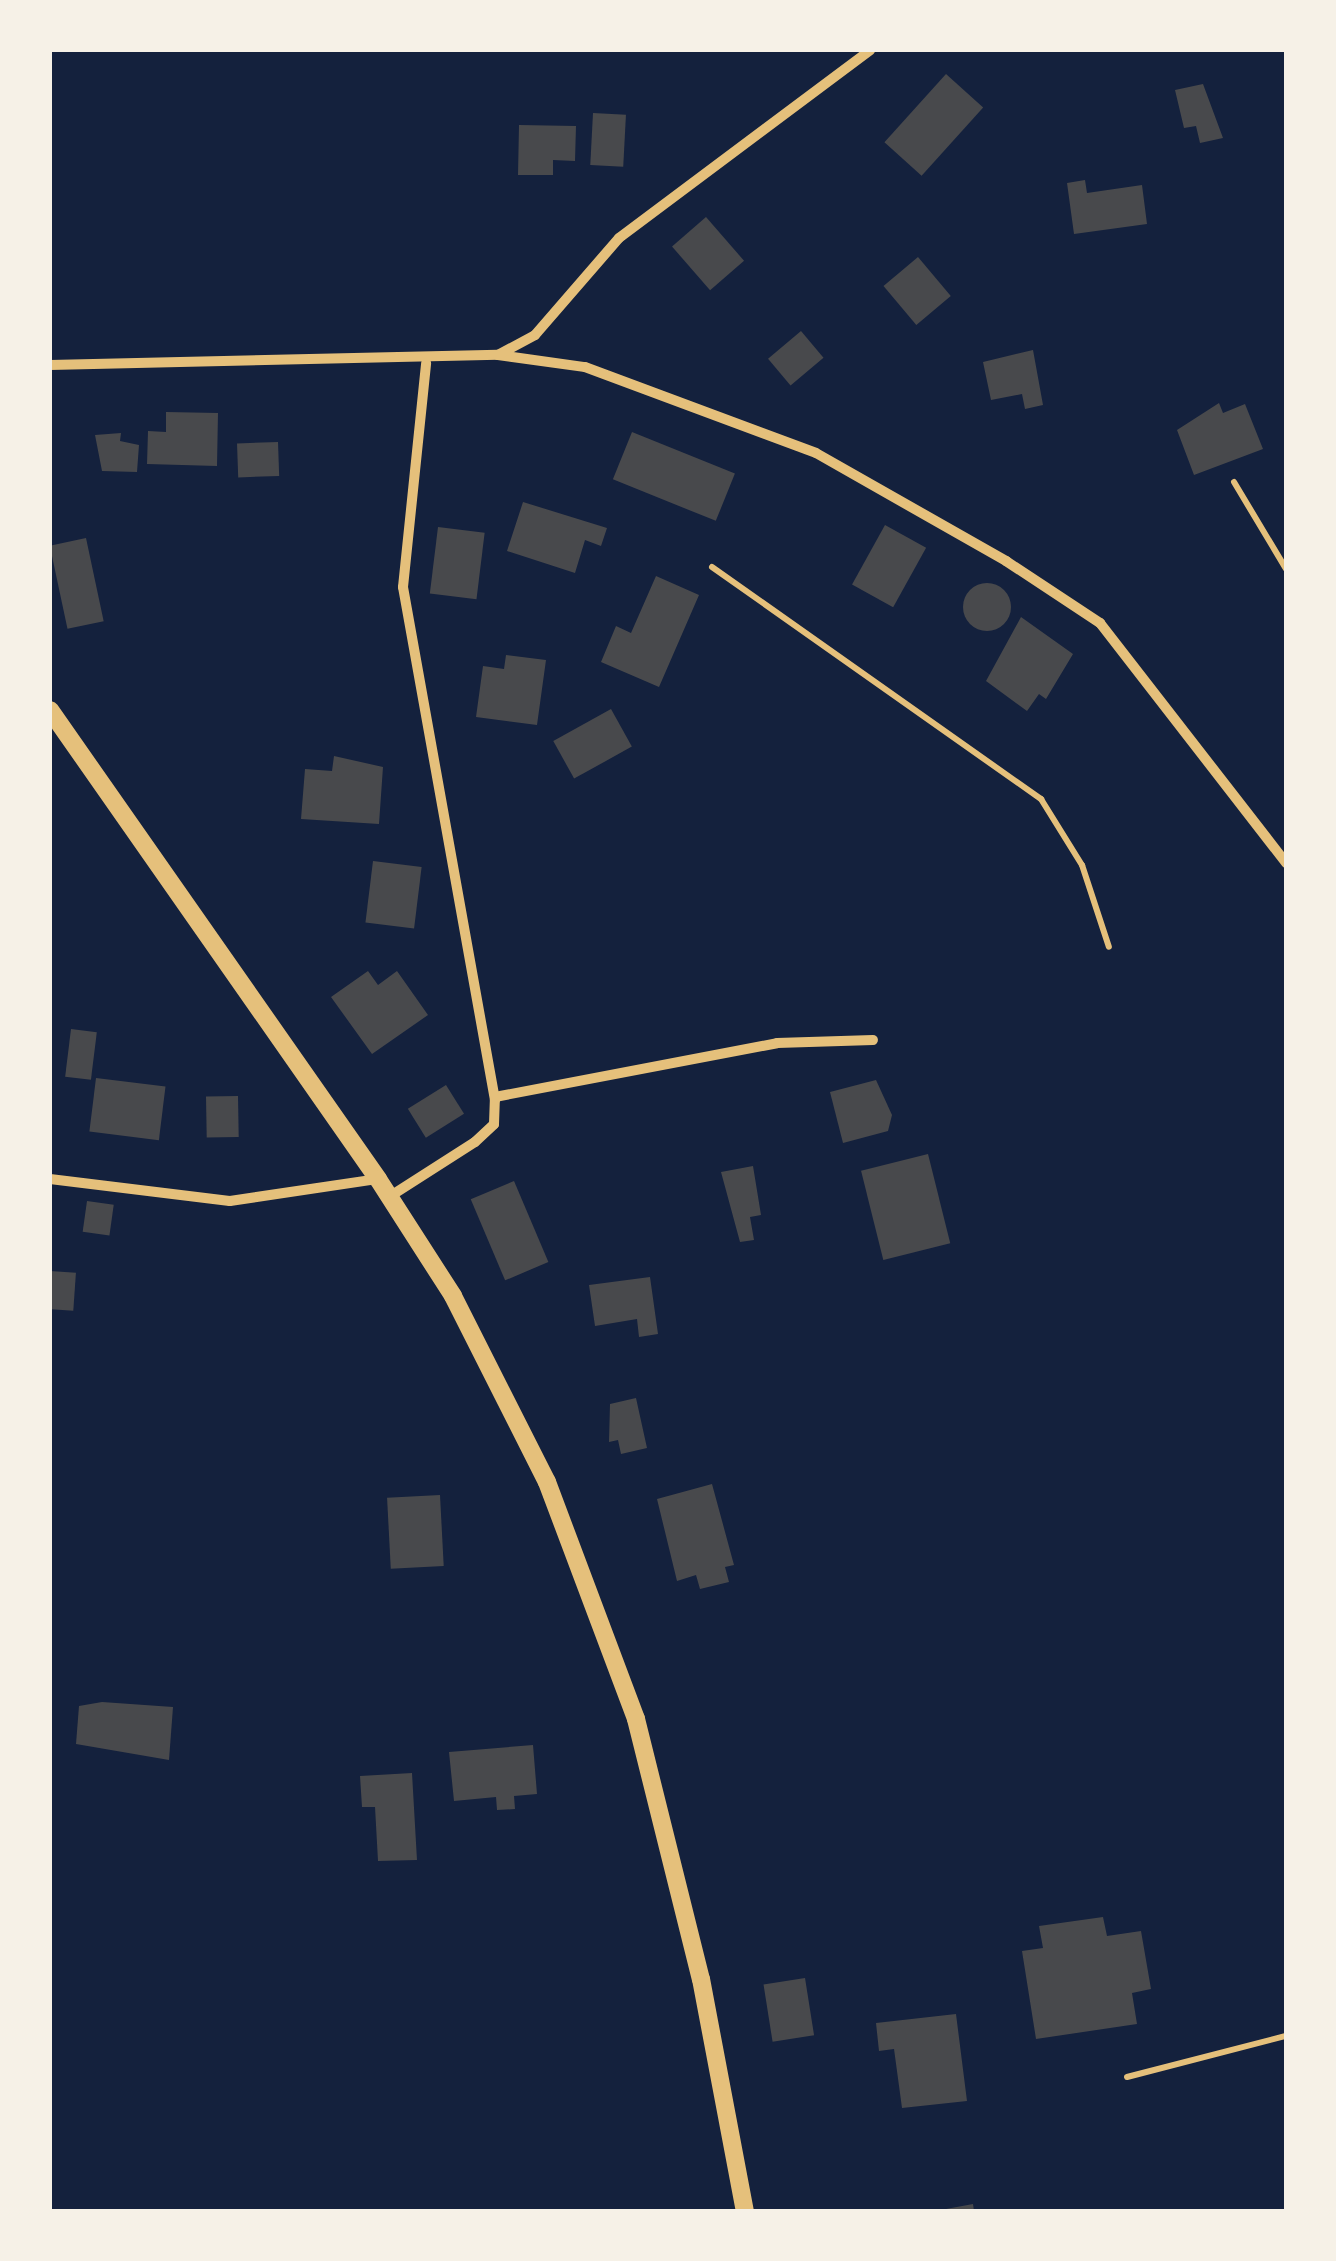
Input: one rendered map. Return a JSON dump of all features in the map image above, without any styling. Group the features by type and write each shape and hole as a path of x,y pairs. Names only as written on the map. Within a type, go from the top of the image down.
{"street":[{"path":"498,354 535,335 619,238 870,50"},
{"path":"50,365 426,363 498,354 585,367 816,453 1006,562 1100,623 1286,864"},
{"path":"389,1197 494,1124 495,1096 404,587 426,363"},
{"path":"50,710 378,1179 453,1296 547,1482 636,1719 701,1979 745,2211"},
{"path":"495,1096 777,1043 873,1040"},
{"path":"50,1179 230,1201 378,1179"}],"path":[{"path":"1234,482 1286,569"},
{"path":"712,567 1041,799 1082,865 1109,947"},
{"path":"1127,2077 1286,2036"}],"building":[{"path":"946,74 983,107 922,176 884,142"},
{"path":"1203,84 1223,138 1200,143 1196,126 1184,128 1175,90"},
{"path":"593,113 626,115 623,167 590,165"},
{"path":"519,125 576,126 575,161 553,160 553,175 518,175"},
{"path":"1085,180 1087,193 1142,185 1147,224 1074,234 1067,183"},
{"path":"706,217 744,261 710,290 672,247"},
{"path":"918,257 951,296 916,325 884,286"},
{"path":"801,331 823,358 791,385 768,359"},
{"path":"1033,350 1043,405 1025,409 1022,394 991,400 983,362"},
{"path":"1219,403 1223,413 1245,404 1263,449 1194,475 1177,430"},
{"path":"166,412 218,413 217,466 147,464 148,431 166,432"},
{"path":"632,432 735,474 716,521 613,479"},
{"path":"121,433 120,441 139,445 137,472 102,471 95,435"},
{"path":"278,442 279,476 238,477 237,443"},
{"path":"523,502 607,528 601,546 585,540 575,573 507,551"},
{"path":"885,525 926,548 893,607 852,584"},
{"path":"438,527 485,533 476,599 430,594"},
{"path":"86,538 104,621 67,629 50,546"},
{"path":"656,576 699,595 659,687 601,662 616,626 631,633"},
{"path":"987,583 1004,590 1011,607 1004,624 987,631 970,624 963,607 970,590"},
{"path":"1021,617 1073,654 1046,699 1039,694 1027,711 986,681"},
{"path":"506,655 546,660 537,725 476,717 483,666 504,669"},
{"path":"611,709 632,747 574,779 553,741"},
{"path":"334,756 383,767 379,824 301,819 305,769 332,771"},
{"path":"373,861 422,867 414,929 365,923"},
{"path":"368,971 378,985 397,971 428,1015 372,1054 331,997"},
{"path":"71,1029 97,1032 91,1080 65,1077"},
{"path":"96,1078 165,1087 159,1140 89,1132"},
{"path":"876,1080 892,1115 888,1131 843,1143 830,1092"},
{"path":"446,1085 464,1114 426,1138 408,1109"},
{"path":"238,1096 239,1137 207,1138 206,1097"},
{"path":"928,1154 950,1243 883,1260 861,1171"},
{"path":"753,1166 761,1215 750,1217 754,1240 740,1242 721,1172"},
{"path":"514,1181 548,1262 505,1280 471,1199"},
{"path":"87,1201 114,1205 109,1235 83,1232"},
{"path":"50,1271 76,1273 73,1311 50,1309"},
{"path":"650,1277 658,1334 639,1337 637,1319 595,1326 589,1285"},
{"path":"636,1398 647,1448 621,1454 618,1440 609,1442 610,1404"},
{"path":"712,1484 734,1565 725,1567 729,1582 700,1589 696,1575 677,1581 657,1499"},
{"path":"440,1495 444,1566 391,1569 387,1498"},
{"path":"102,1702 173,1707 169,1760 76,1744 79,1706"},
{"path":"533,1745 537,1794 514,1796 515,1809 497,1810 496,1797 454,1801 449,1752"},
{"path":"412,1773 417,1860 378,1861 375,1807 362,1807 360,1776"},
{"path":"1103,1917 1107,1936 1141,1931 1151,1989 1132,1993 1137,2024 1036,2039 1022,1951 1043,1948 1039,1926"},
{"path":"805,1978 814,2035 773,2042 764,1985"},
{"path":"956,2014 967,2101 902,2108 894,2049 879,2051 876,2023"},
{"path":"973,2204 974,2211 946,2211 946,2209"}]}
